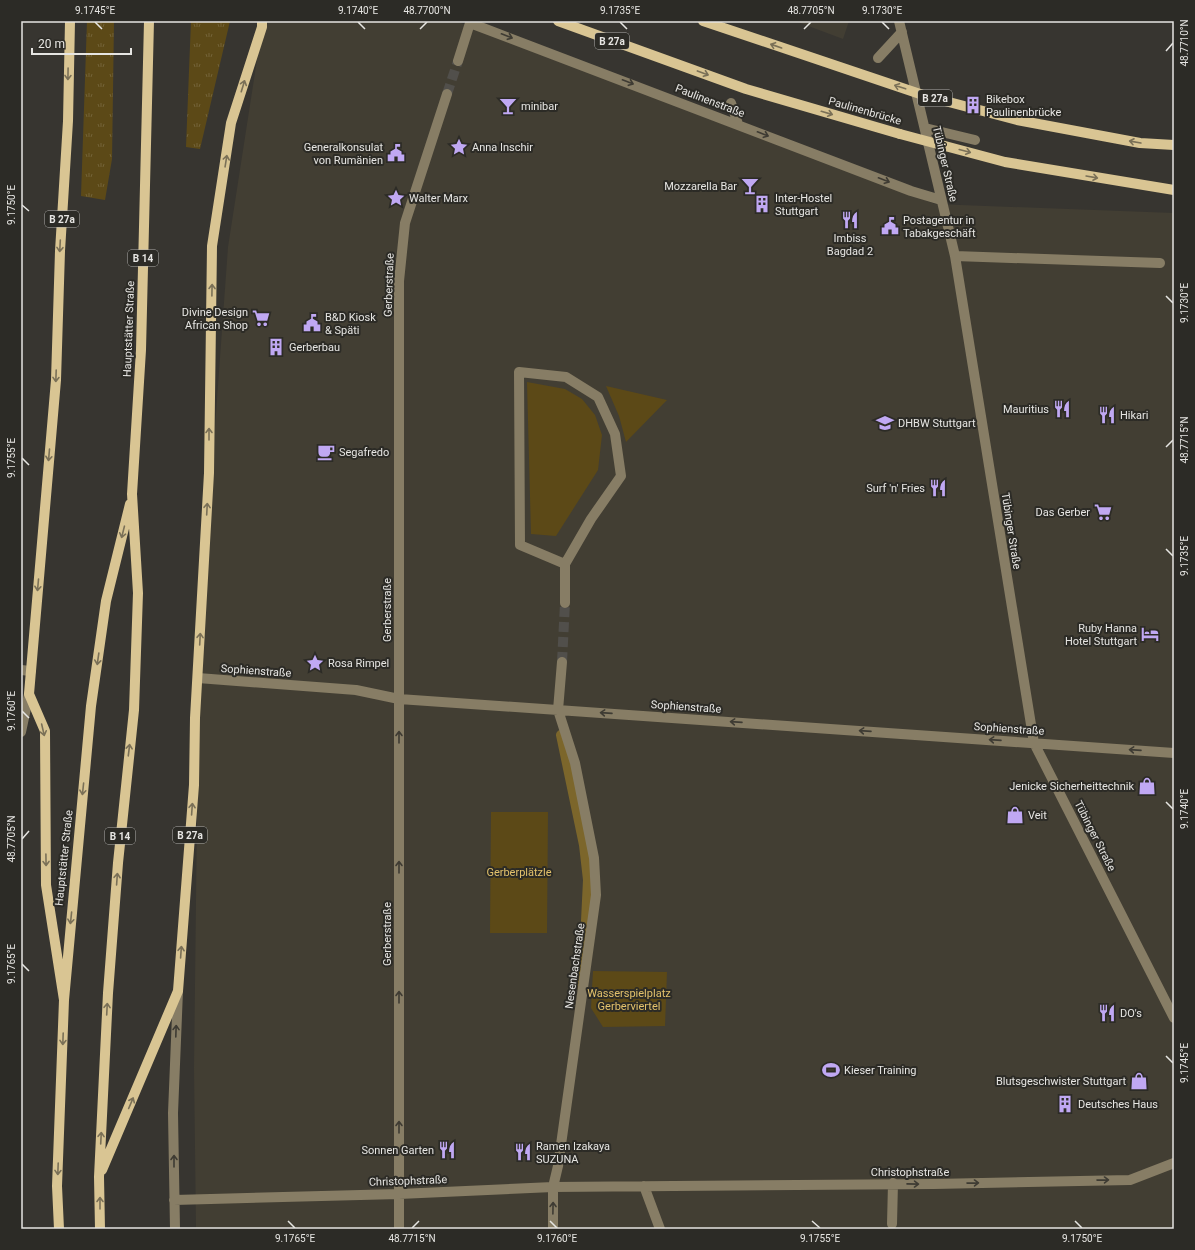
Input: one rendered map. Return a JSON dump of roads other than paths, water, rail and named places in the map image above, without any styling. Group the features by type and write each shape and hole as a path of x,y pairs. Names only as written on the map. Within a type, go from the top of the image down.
{"main road":[{"name":"B 27a","path":"64,1000 46,885 45,731 29,694 26,671 56,380 60,251 68,121 70,21"},
{"name":"Hauptstätter Straße","path":"100,1229 99,1177 108,992 124,803 134,710 138,593 132,494 141,350 149,21"},
{"name":"Paulinenbrücke","path":"558,21 746,89 900,134 1005,162 1174,190"},
{"name":"B 27a","path":"703,21 926,96 1017,120 1140,143 1174,145"},
{"name":"B 27a","path":"99,1177 178,991 194,785 195,718 209,473 212,246 231,123 263,23"},
{"name":"Hauptstätter Straße","path":"59,1229 57,1186 64,1000 91,706 106,601 132,494"}],"street":[{"name":"Tübinger Straße","path":"899,21 955,256 1034,743 1174,1018"},
{"name":"Paulinenstraße","path":"458,61 470,23 911,191 942,200"},
{"path":"878,58 902,32"},
{"name":"Gerberstraße","path":"399,1229 399,280 405,223 447,94"},
{"path":"731,103 738,124"},
{"path":"924,128 975,140"},
{"path":"955,256 1160,263"},
{"path":"565,564 520,545 518,372 566,377 598,397 615,434 621,476 591,519 565,564 565,603"},
{"path":"558,710 562,662"},
{"name":"Sophienstraße","path":"198,678 356,690 400,699 1174,753"},
{"path":"21,732 29,694"},
{"name":"Nesenbachstraße","path":"553,1229 553,1187 558,1166 596,895 594,858 576,770 558,710"},
{"path":"175,1229 173,1113 178,991"},
{"name":"Christophstraße","path":"174,1200 399,1194 553,1187 1130,1180 1174,1163"},
{"path":"892,1224 893,1183"},
{"path":"644,1186 660,1229"}],"waterway":[{"path":"561,735 584,845 588,880 586,921 579,984"}],"tunnel":[{"path":"447,94 458,61"},
{"path":"562,662 565,603"}],"place":[{"name":"Bikebox Paulinenbrücke","path":"973,105"},
{"name":"minibar","path":"508,106"},
{"name":"Anna Inschir","path":"459,147"},
{"name":"Generalkonsulat von Rumänien","path":"396,153"},
{"name":"Mozzarella Bar","path":"750,186"},
{"name":"Walter Marx","path":"396,198"},
{"name":"Inter-Hostel Stuttgart","path":"762,204"},
{"name":"Imbiss Bagdad 2","path":"850,220"},
{"name":"Postagentur in Tabakgeschäft","path":"890,226"},
{"name":"Divine Design African Shop","path":"261,318"},
{"name":"B&D Kiosk & Späti","path":"312,323"},
{"name":"Gerberbau","path":"276,347"},
{"name":"Mauritius","path":"1062,409"},
{"name":"Hikari","path":"1107,415"},
{"name":"DHBW Stuttgart","path":"885,423"},
{"name":"Segafredo","path":"326,452"},
{"name":"Surf 'n' Fries","path":"938,488"},
{"name":"Das Gerber","path":"1103,512"},
{"name":"Ruby Hanna Hotel Stuttgart","path":"1150,634"},
{"name":"Rosa Rimpel","path":"315,663"},
{"name":"Jenicke Sicherheittechnik","path":"1147,786"},
{"name":"Veit","path":"1015,815"},
{"name":"DO's","path":"1107,1013"},
{"name":"Kieser Training","path":"831,1070"},
{"name":"Blutsgeschwister Stuttgart","path":"1139,1081"},
{"name":"Deutsches Haus","path":"1065,1104"},
{"name":"Sonnen Garten","path":"447,1150"},
{"name":"Ramen Izakaya SUZUNA","path":"523,1152"}],"park label":[{"name":"Gerberplätzle","path":"519,872"},
{"name":"Wasserspielplatz Gerberviertel","path":"629,999"}]}
